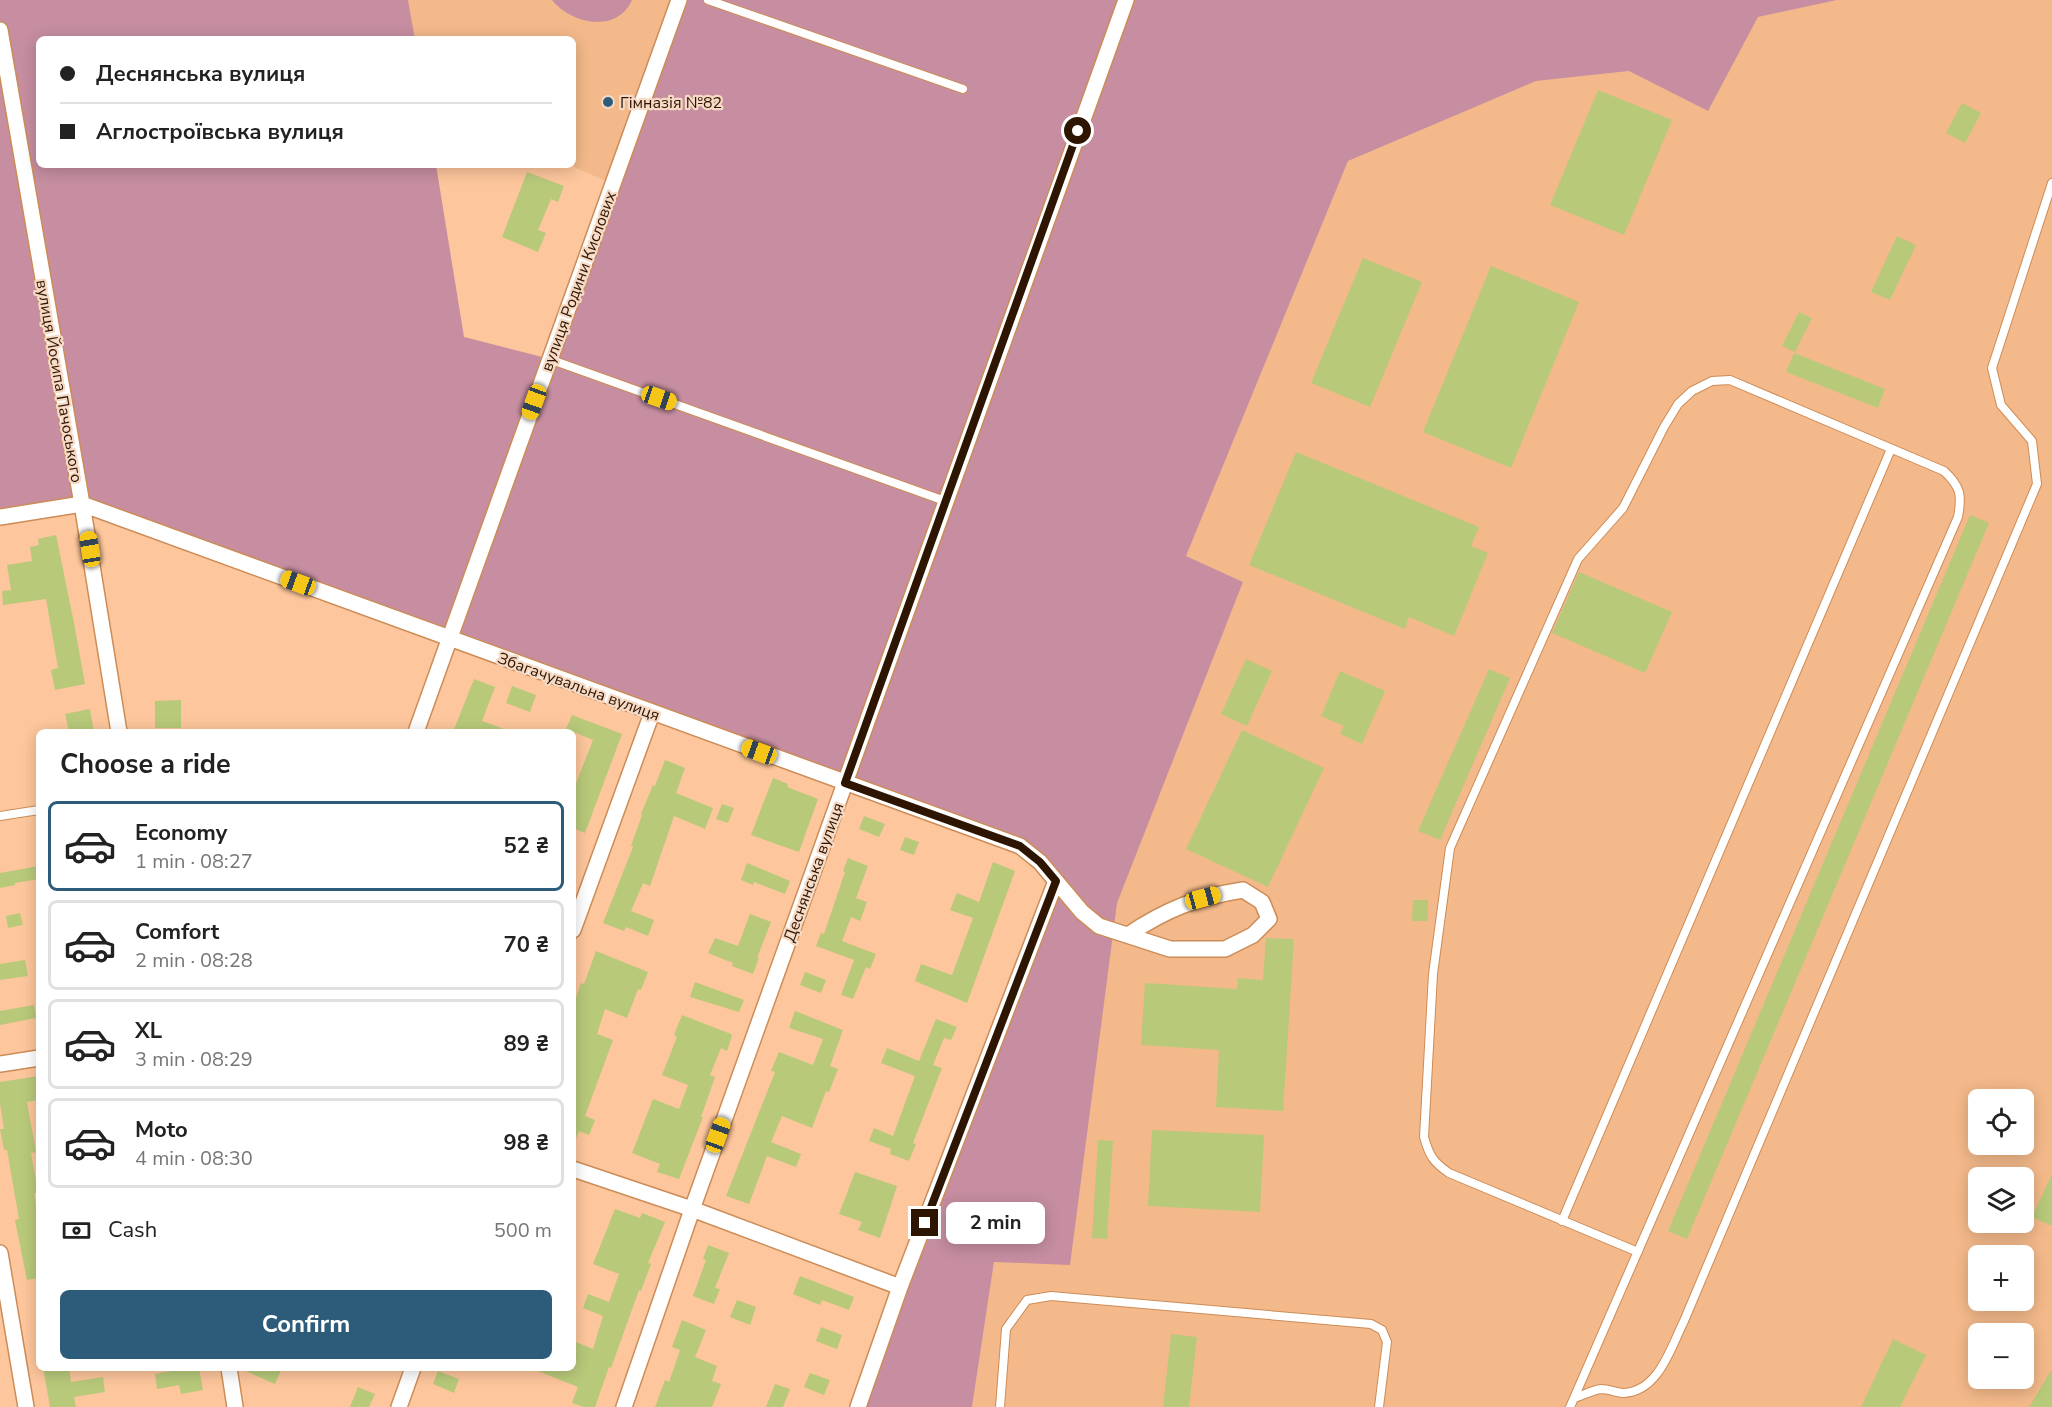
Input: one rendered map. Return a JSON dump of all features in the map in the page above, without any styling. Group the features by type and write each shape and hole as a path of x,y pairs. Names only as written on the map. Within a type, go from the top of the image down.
{"street":[{"name":"вулиця Родини Кислових","path":"417,729 679,0"},
{"name":"Деснянська вулиця","path":"624,1407 692,1209 1126,0"},
{"name":"вулиця Йосипа Пачоського","path":"0,30 119,729"},
{"name":"Збагачувальна вулиця","path":"0,517 82,504 1020,846 1040,862 1082,912 1099,926 1170,949 1225,949 1253,935 1269,919 1262,902 1243,890 1190,901 1128,935"},
{"path":"576,922 652,713"},
{"path":"858,1407 900,1287 1056,881"},
{"path":"0,1064 36,1058"},
{"path":"576,1170 692,1209 900,1287"},
{"path":"0,1253 26,1407"},
{"path":"229,1371 235,1407"},
{"path":"399,1407 412,1371"}],"lane":[{"path":"708,0 963,89"},
{"path":"1574,1398 1601,1389 1623,1393 1639,1390 1652,1382 1662,1365 1684,1321 2037,484 2032,441 2001,405 1992,368 2052,183"},
{"path":"549,359 945,501"},
{"path":"1570,1407 1638,1252 1958,517 1961,501 1960,491 1944,471 1730,380 1712,381 1692,391 1678,404 1623,508 1578,559 1450,848 1433,974 1424,1137 1428,1152 1436,1164 1449,1173 1638,1252"},
{"path":"1562,1221 1891,449"},
{"path":"0,816 36,810"},
{"path":"1000,1407 1006,1329 1027,1300 1051,1296 1371,1324 1382,1330 1387,1342 1379,1407"}],"shaded area":[{"path":"0,0 408,0 414,36 36,36 36,168 436,168 464,337 550,359 679,0 1837,0 1758,17 1708,111 1629,71 1536,81 1348,161 1186,556 1243,582 1117,903 1070,1265 994,1262 972,1407 858,1407 1056,881 1020,846 82,504 0,517"},
{"name":"Гімназія №82","path":"408,0 679,0 613,184 576,168 576,36 414,36"},
{"path":"552,0 632,0 625,11 616,18 594,22 570,15"},
{"path":"1837,0 2052,0 2052,1407 972,1407 994,1262 1070,1264 1113,912 1243,582 1186,556 1348,161 1535,81 1629,71 1708,111 1758,17"}],"building":[{"path":"1598,90 1672,120 1624,235 1550,205"},
{"path":"1962,103 1981,113 1965,143 1946,133"},
{"path":"527,172 564,186 558,202 551,199 538,230 546,233 538,252 502,237"},
{"path":"1897,236 1916,245 1890,300 1871,292"},
{"path":"1363,258 1422,282 1370,407 1311,383"},
{"path":"1491,266 1579,302 1511,468 1423,432"},
{"path":"1799,312 1812,318 1795,352 1782,346"},
{"path":"1794,353 1885,389 1878,408 1786,372"},
{"path":"1296,452 1479,527 1471,546 1488,553 1454,636 1409,617 1405,629 1249,565"},
{"path":"1970,515 1989,523 1687,1239 1668,1231"},
{"path":"56,535 85,684 55,690 51,670 58,668 46,599 3,605 2,591 11,590 7,565 32,561 30,547 39,545 38,539"},
{"path":"1579,572 1672,612 1645,673 1552,633"},
{"path":"1246,659 1272,671 1247,726 1221,714"},
{"path":"1489,669 1510,678 1440,840 1418,831"},
{"path":"1340,671 1385,691 1362,744 1340,734 1344,726 1321,716"},
{"path":"474,679 495,687 482,721 504,729 454,729"},
{"path":"512,686 536,695 530,712 506,703"},
{"path":"181,700 181,728 155,728 155,701"},
{"path":"90,709 93,729 68,729 65,714"},
{"path":"572,715 622,734 585,833 576,829 576,783 593,740 576,733 576,729 566,729"},
{"path":"1242,730 1324,768 1268,887 1186,849"},
{"path":"665,760 685,768 676,793 713,808 705,829 674,816 650,886 643,883 631,911 654,920 648,936 626,927 624,931 603,923 633,847 631,846 641,814"},
{"path":"773,778 788,784 787,787 818,799 799,852 751,835"},
{"path":"722,804 734,808 728,823 716,819"},
{"path":"864,816 885,824 879,837 859,829"},
{"path":"905,837 919,842 914,855 900,850"},
{"path":"848,858 868,866 856,898 867,902 860,921 851,917 842,941 876,954 870,969 866,967 853,999 841,995 854,960 816,946 821,933 824,934"},
{"path":"993,862 1015,871 967,1003 915,981 921,964 952,975 973,918 950,910 957,893 979,902"},
{"path":"747,863 790,881 785,894 754,882 753,885 741,880"},
{"path":"36,867 36,880 0,888 0,873"},
{"path":"1413,900 1428,900 1428,921 1412,921"},
{"path":"20,913 23,925 8,928 6,916"},
{"path":"750,914 771,922 753,974 708,953 715,938 738,946"},
{"path":"1266,938 1294,939 1283,1111 1216,1107 1219,1050 1141,1045 1145,983 1237,989 1238,978 1263,980"},
{"path":"596,951 648,972 641,990 638,989 627,1018 605,1009 597,1034 613,1040 585,1116 595,1120 589,1135 579,1131 576,1138 576,997 581,983 584,984"},
{"path":"25,960 28,976 0,980 0,964"},
{"path":"805,972 826,980 821,993 800,985"},
{"path":"695,982 744,1000 739,1012 690,997"},
{"path":"34,1005 36,1018 0,1025 0,1011"},
{"path":"795,1011 843,1030 830,1066 838,1069 829,1092 826,1091 812,1128 782,1116 771,1142 801,1154 796,1167 767,1156 749,1204 726,1196 775,1072 771,1071 779,1052 813,1065 823,1039 789,1028"},
{"path":"682,1015 732,1036 727,1051 721,1048 710,1075 715,1077 701,1117 703,1117 679,1179 657,1172 660,1164 632,1153 653,1099 679,1109 688,1085 662,1075 677,1037 674,1035"},
{"path":"936,1019 957,1027 951,1040 944,1038 933,1065 942,1068 913,1143 916,1144 909,1161 890,1154 891,1149 869,1141 874,1128 893,1136 915,1076 881,1063 887,1048 919,1061"},
{"path":"36,1076 36,1100 27,1102 36,1152 31,1153 36,1182 36,1193 34,1193 36,1278 27,1280 15,1220 19,1219 7,1150 4,1150 0,1129 4,1129 0,1104 0,1082"},
{"path":"1152,1130 1264,1135 1260,1212 1148,1206"},
{"path":"1098,1140 1113,1141 1107,1239 1092,1238"},
{"path":"855,1172 897,1186 880,1238 858,1230 862,1222 839,1214"},
{"path":"2052,1174 2052,1226 2034,1218 2034,1213"},
{"path":"615,1209 640,1218 642,1213 665,1222 648,1263 651,1264 641,1291 639,1290 595,1407 584,1407 572,1403 578,1387 538,1371 576,1371 576,1342 593,1349 603,1316 583,1308 588,1294 609,1302 619,1274 593,1264"},
{"path":"708,1245 729,1253 715,1288 720,1289 714,1304 693,1296 706,1260 703,1259"},
{"path":"800,1276 854,1297 849,1310 822,1300 820,1305 793,1294"},
{"path":"737,1300 756,1307 750,1325 730,1317"},
{"path":"682,1320 706,1330 695,1357 717,1366 712,1381 721,1384 712,1407 655,1407 665,1380 669,1382 680,1350 672,1347"},
{"path":"821,1327 842,1335 837,1349 816,1341"},
{"path":"1171,1334 1197,1337 1189,1407 1163,1407"},
{"path":"1893,1339 1926,1355 1900,1407 1861,1407"},
{"path":"2052,1369 2052,1407 2029,1407"},
{"path":"44,1371 69,1371 71,1382 103,1377 105,1392 74,1397 76,1407 50,1407"},
{"path":"172,1371 200,1371 203,1390 181,1394 179,1385 157,1389 155,1374"},
{"path":"246,1371 281,1371 275,1384"},
{"path":"438,1371 459,1379 454,1393 433,1384"},
{"path":"810,1373 830,1380 824,1395 804,1387"},
{"path":"775,1384 790,1389 783,1407 766,1407"},
{"path":"358,1387 375,1394 369,1407 350,1407"}],"place":[{"name":"Гімназія №82","path":"608,102"}],"route":[{"path":"925,1223 1056,881 1040,862 1020,846 845,783 1078,131"}]}
